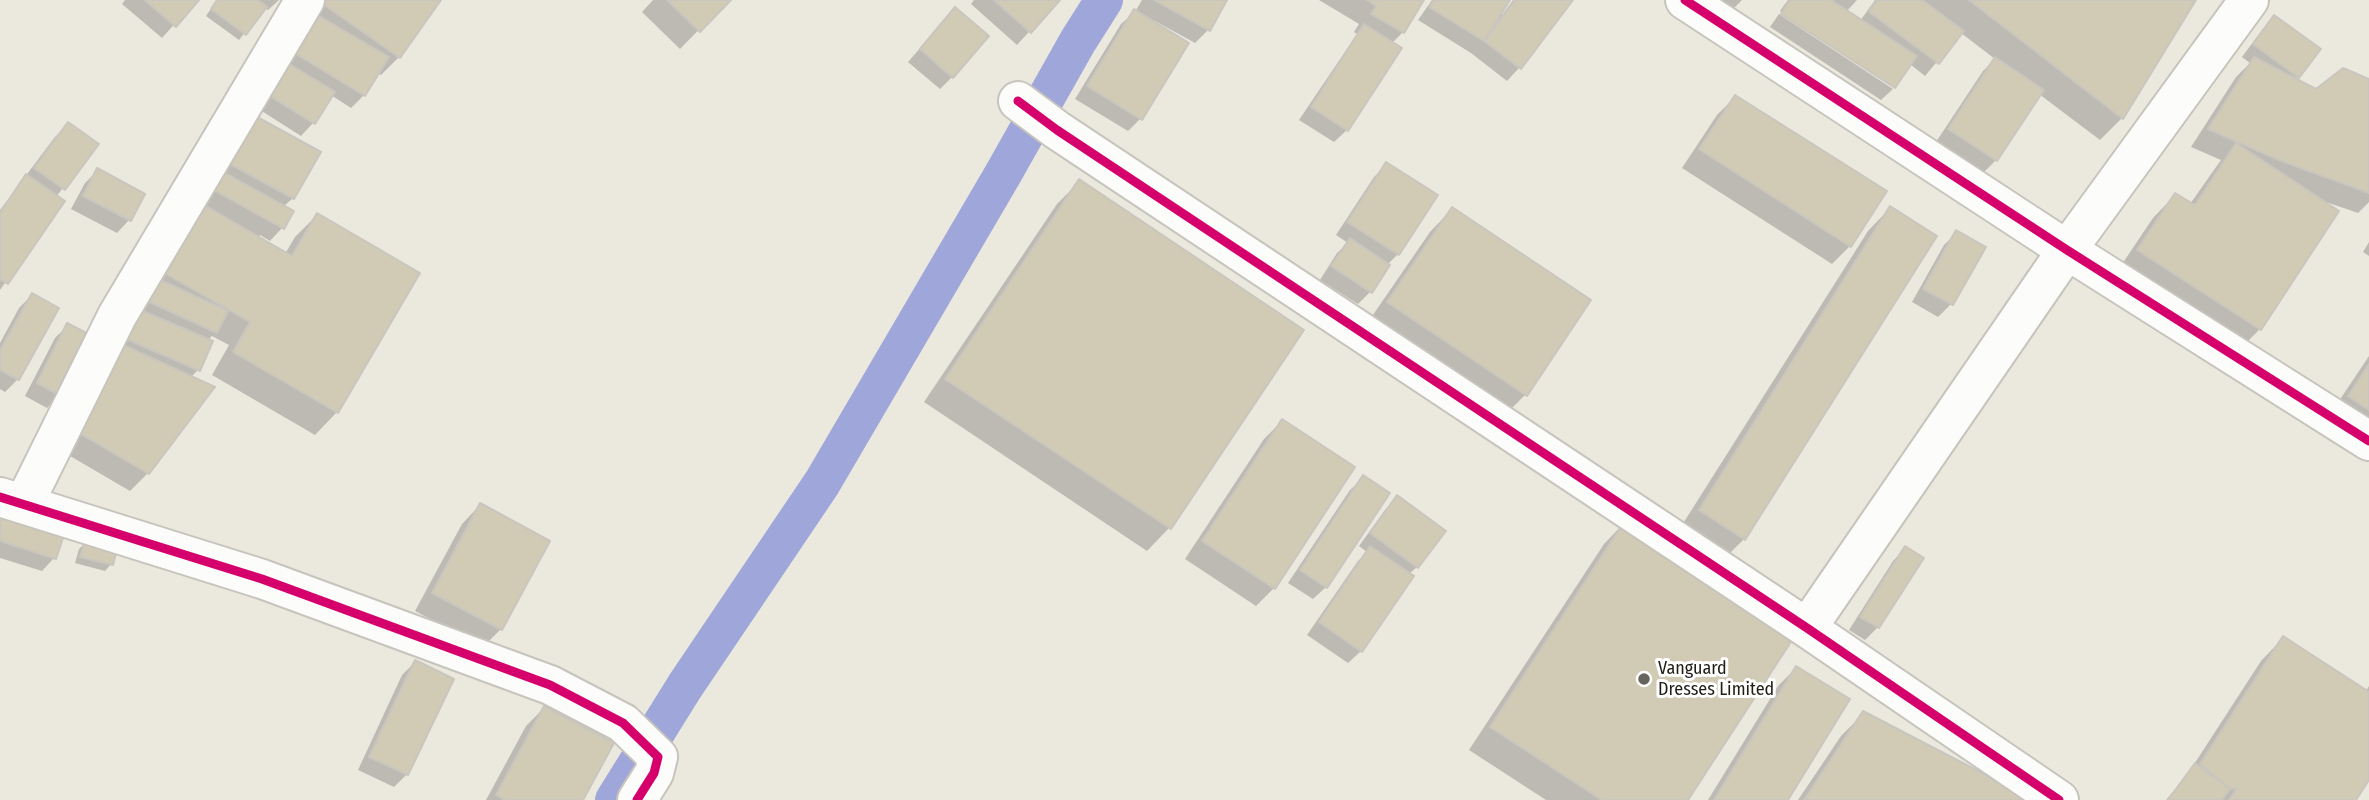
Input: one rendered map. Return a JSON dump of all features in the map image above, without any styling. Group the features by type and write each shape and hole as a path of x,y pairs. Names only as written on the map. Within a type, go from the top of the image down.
{"street":[{"path":"305,0 117,316 12,500 262,579 550,685 623,723 658,757 654,773 637,800"},
{"path":"1685,0 2067,250 2369,441"},
{"path":"1807,628 2067,250 2249,0"},
{"path":"1018,101 1057,130 1807,628 2059,800"}],"building":[{"path":"145,0 199,0 176,27"},
{"path":"217,0 258,0 267,7 246,35 211,9"},
{"path":"325,0 441,0 400,58 323,4"},
{"path":"667,0 731,0 700,32"},
{"path":"994,0 1060,0 1031,33"},
{"path":"1154,0 1227,0 1210,31"},
{"path":"1367,0 1424,0 1404,33 1371,14 1376,6"},
{"path":"1434,0 1510,0 1484,41 1429,7"},
{"path":"1515,0 1573,0 1521,69 1484,41"},
{"path":"1790,0 1831,0 1917,56 1895,88 1781,14"},
{"path":"1877,0 1922,0 1964,31 1939,64 1868,11"},
{"path":"1969,0 2196,0 2123,119"},
{"path":"955,7 989,36 953,78 920,49"},
{"path":"1134,9 1189,43 1142,120 1087,86"},
{"path":"2274,15 2321,49 2299,78 2253,44"},
{"path":"319,16 389,57 365,96 296,54"},
{"path":"1364,24 1402,48 1348,131 1311,107"},
{"path":"1995,57 2044,90 1997,161 1948,129"},
{"path":"2254,57 2316,89 2343,68 2369,79 2369,193 2279,160 2208,129"},
{"path":"288,63 335,92 315,124 268,95"},
{"path":"1735,95 1887,191 1851,247 1699,149"},
{"path":"248,112 321,152 294,199 221,159"},
{"path":"68,122 99,144 65,190 34,168"},
{"path":"2236,143 2339,211 2261,330 2137,250 2175,193 2195,205"},
{"path":"1386,162 1438,195 1399,255 1347,222"},
{"path":"97,168 145,194 131,221 83,196"},
{"path":"220,170 294,211 284,229 210,188"},
{"path":"26,174 65,201 8,284 0,279 0,213"},
{"path":"1079,179 1304,330 1171,529 945,379"},
{"path":"199,202 292,256 317,213 420,273 338,413 233,352 250,322 159,270"},
{"path":"1890,206 1937,236 1745,540 1699,510"},
{"path":"1452,207 1591,300 1527,396 1387,302"},
{"path":"1956,230 1986,247 1953,305 1923,289"},
{"path":"1350,238 1390,265 1372,293 1331,266"},
{"path":"154,277 228,311 217,333 143,299"},
{"path":"32,293 59,308 19,380 0,370 0,350"},
{"path":"136,308 213,341 200,371 124,338"},
{"path":"67,323 92,336 61,396 37,383"},
{"path":"119,343 215,387 149,474 69,427"},
{"path":"2369,364 2369,410 2348,396"},
{"path":"1282,419 1355,467 1275,589 1202,541"},
{"path":"1363,475 1390,493 1327,588 1300,570"},
{"path":"1397,495 1446,531 1418,568 1370,533"},
{"path":"480,503 550,541 502,630 432,593"},
{"path":"0,515 64,535 56,559 0,541"},
{"name":"Vanguard Dresses Limited","path":"1626,519 1798,631 1688,800 1602,800 1490,727"},
{"path":"85,541 117,549 113,565 80,557"},
{"path":"1370,546 1414,576 1362,652 1319,622"},
{"path":"1905,546 1924,558 1879,628 1860,617"},
{"path":"2283,636 2369,692 2369,780 2356,800 2229,800 2237,788 2230,789 2200,764"},
{"path":"415,660 454,679 408,775 369,757"},
{"path":"1796,666 1850,699 1788,800 1714,800"},
{"path":"544,706 614,743 583,800 505,800 496,795"},
{"path":"1863,711 2026,796 2023,800 1804,800"},
{"path":"2195,763 2230,789 2222,800 2168,800"}],"waterway":[{"path":"614,800 685,686 822,483 1104,0"}],"cycle path":[{"path":"1685,0 2067,250 2369,441"},
{"path":"1018,101 1057,130 1807,628 2059,800"},
{"path":"0,497 262,579 550,685 623,723 658,757 654,773 637,800"}],"place":[{"name":"Vanguard Dresses Limited","path":"1644,679"}]}
